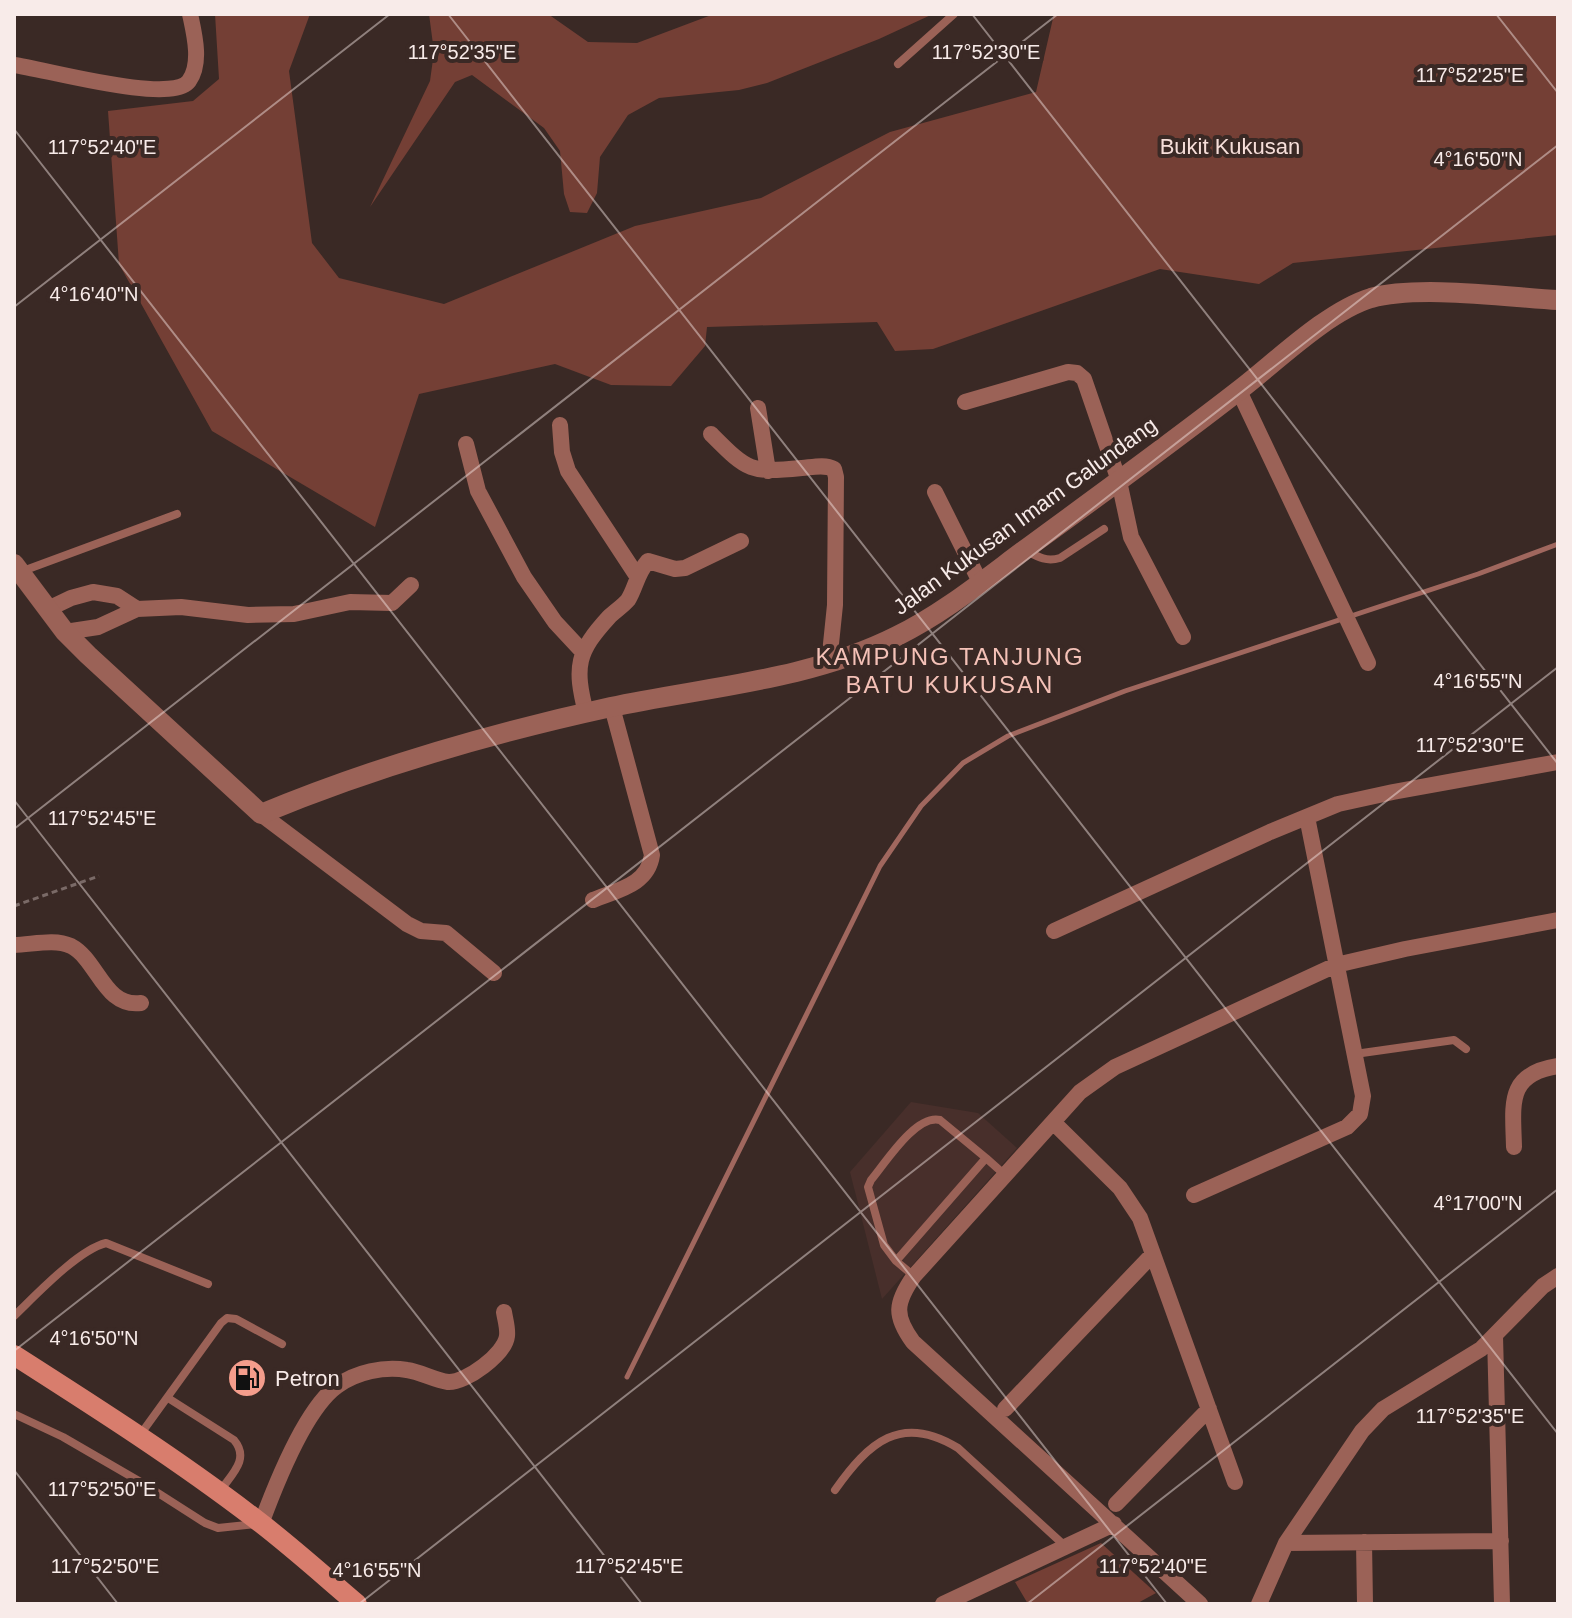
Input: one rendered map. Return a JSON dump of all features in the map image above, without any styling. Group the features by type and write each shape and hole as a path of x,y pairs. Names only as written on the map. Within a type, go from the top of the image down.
{"main road":[{"path":"14,1355 140,1436 219,1492 357,1604"}],"street":[{"path":"14,65 104,84 169,89 182,87 190,80 194,69 195,45 190,14"},
{"name":"Jalan Kukusan Imam Galundang","path":"261,814 362,774 445,749 612,707 829,663 897,637 980,582 1119,481 1330,319 1354,304 1376,297 1452,294 1558,300"},
{"path":"965,402 1068,372 1077,373 1084,379 1119,481 1131,537 1183,637"},
{"path":"1239,391 1368,663"},
{"path":"758,408 768,471"},
{"path":"560,425 562,452 568,471 637,576"},
{"path":"711,434 749,468 768,471 831,466 836,473 835,605 829,663"},
{"path":"466,444 478,491 524,577 555,622 582,651"},
{"path":"935,492 980,582"},
{"path":"586,713 578,666 582,651 590,638 629,598 637,576 648,561 675,569 685,568 741,541"},
{"path":"17,568 65,632 261,814 407,924 421,931 446,933 494,973"},
{"path":"65,632 98,627 137,609 181,607 248,615 294,614 350,602 392,603 411,585"},
{"path":"48,609 93,592 117,596 137,609"},
{"path":"593,900 641,880 651,866 652,855 612,707"},
{"path":"1054,931 1338,804 1558,762"},
{"path":"1194,1195 1347,1127 1360,1114 1363,1096 1307,817"},
{"path":"1200,1604 913,1342 902,1327 898,1312 902,1293 1080,1092 1115,1067 1336,965 1558,920"},
{"path":"14,945 54,942 72,946 119,999 132,1005 141,1003"},
{"path":"1514,1147 1513,1101 1517,1087 1527,1075 1558,1066"},
{"path":"1053,1122 1131,1202 1153,1254 1235,1482"},
{"path":"1005,1409 1153,1254"},
{"path":"1259,1604 1286,1543 1362,1431 1383,1409 1481,1349 1543,1286 1558,1276"},
{"path":"261,1524 312,1412 336,1387 361,1373 382,1370 406,1370 447,1382 461,1381 500,1352 507,1337 504,1312"},
{"path":"1495,1336 1502,1604"},
{"path":"1116,1504 1209,1409"},
{"path":"943,1604 1114,1524"},
{"path":"1286,1543 1501,1541"},
{"path":"1364,1542 1365,1604"}],"lane":[{"path":"898,64 954,14"},
{"path":"17,568 177,514"},
{"path":"1024,550 1041,559 1060,558 1104,529"},
{"path":"1354,1054 1454,1040 1466,1049"},
{"path":"914,1276 896,1261 884,1245 868,1187 918,1124 933,1118 940,1120 1005,1175"},
{"path":"896,1261 986,1158"},
{"path":"14,1316 54,1278 96,1246 106,1243 208,1284"},
{"path":"140,1436 227,1318 236,1319 282,1344"},
{"path":"168,1398 234,1440 243,1453 241,1461 219,1492"},
{"path":"14,1414 63,1437 205,1523 218,1528 261,1524"},
{"path":"835,1490 854,1464 875,1444 906,1431 919,1432 958,1448 1066,1547"}],"path":[{"path":"14,906 99,876"}],"shaded area":[{"path":"911,1102 978,1113 1017,1148 882,1299 850,1172"}],"green space":[{"name":"Bukit Kukusan","path":"215,14 310,14 289,71 312,243 339,278 444,304 635,226 761,198 890,132 1036,92 1054,14 1558,14 1558,235 1293,263 1259,284 1160,269 933,349 895,351 877,322 707,327 705,346 671,386 611,385 555,364 419,394 375,527 212,431 119,264 108,111 193,101 219,79"},
{"path":"429,14 548,14 588,42 637,43 714,14 933,14 767,83 739,90 659,98 628,115 600,157 597,193 587,213 570,212 564,194 560,151 544,128 472,75 455,82 370,207 430,81 434,52"},
{"path":"1101,1543 1156,1593 1136,1604 1028,1604 1015,1582"}],"waterway":[{"path":"627,1377 880,866 921,806 963,763 1008,736 1125,691 1478,574 1558,544"}],"place":[{"name":"Petron","path":"247,1378"}],"district":[{"name":"KAMPUNG TANJUNG BATU KUKUSAN","path":"950,670"}]}
